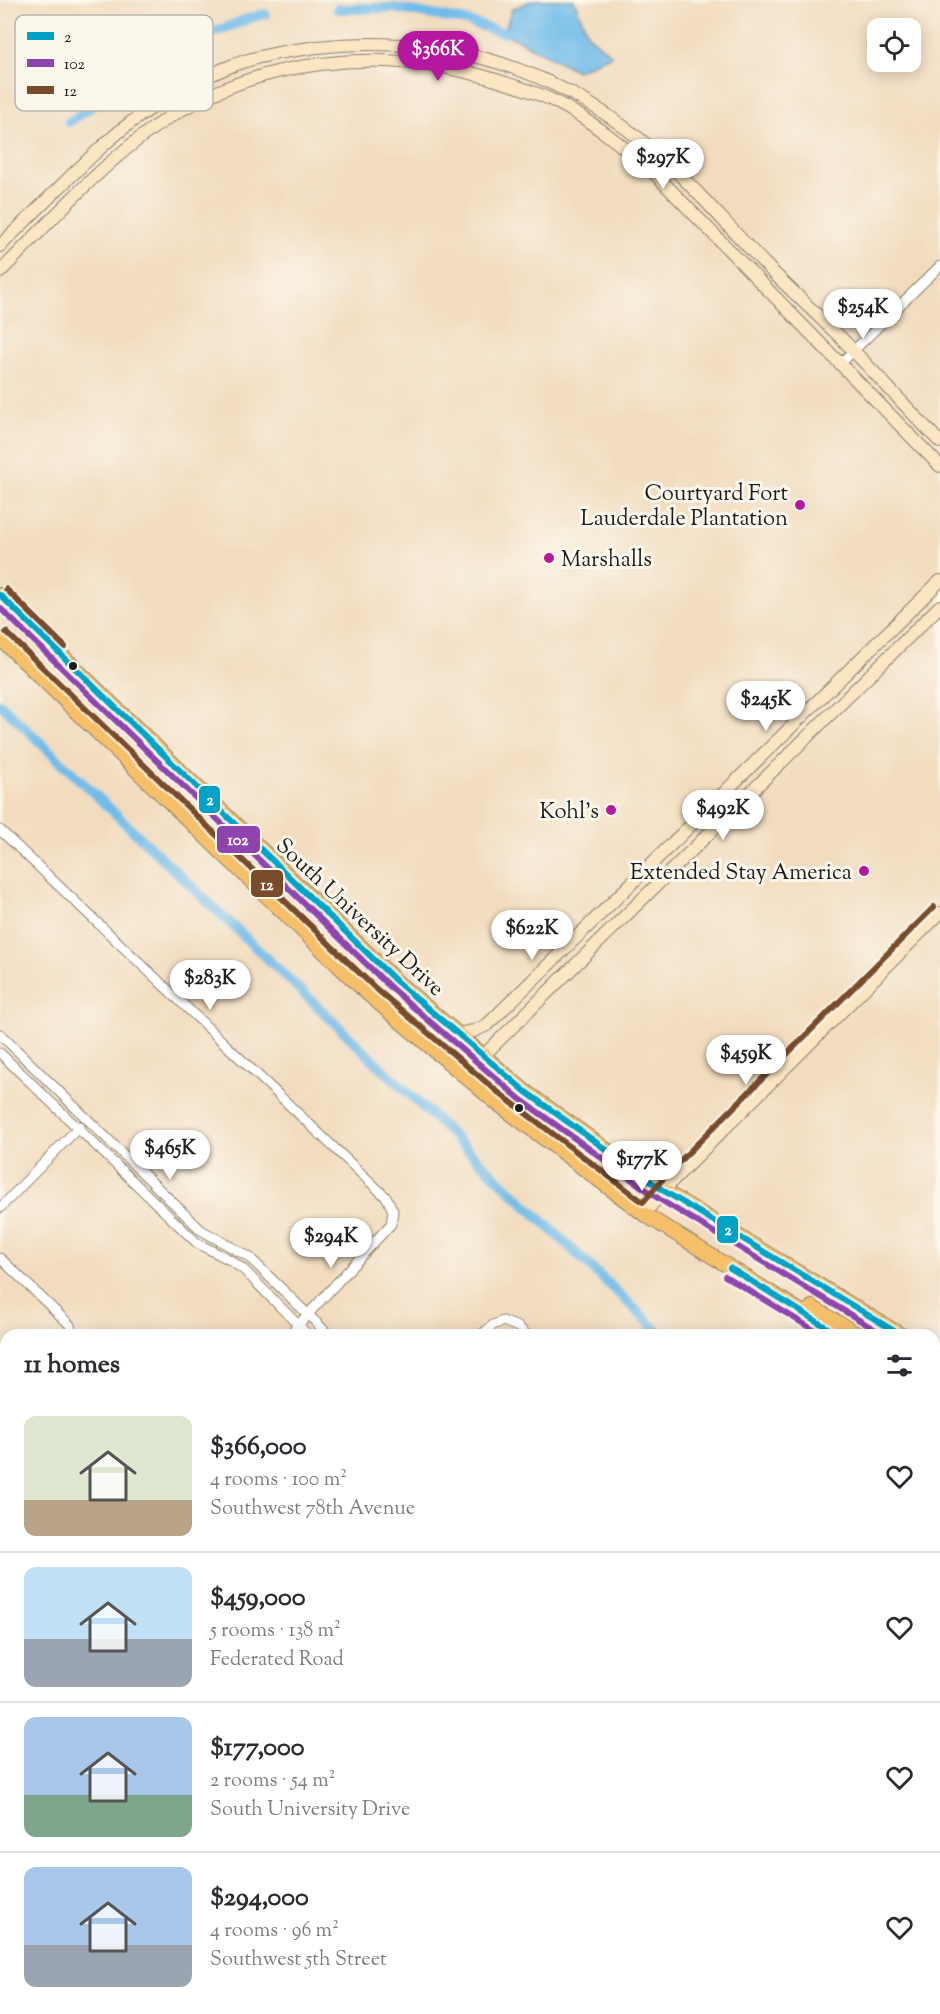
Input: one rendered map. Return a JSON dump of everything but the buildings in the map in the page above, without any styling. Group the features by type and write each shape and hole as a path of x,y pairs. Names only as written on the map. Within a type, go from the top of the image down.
{"main road":[{"name":"South University Drive","path":"0,595 373,959 526,1092 664,1191 891,1329"},
{"path":"0,638 368,994 435,1052 493,1100 644,1214 829,1329"},
{"path":"435,1052 474,1057 484,1055"},
{"path":"784,1301 804,1303 849,1329"}],"street":[{"path":"213,75 228,67 291,50 354,44 411,45 459,52 532,75 589,104 627,128 648,146 853,351 940,442"},
{"path":"213,96 235,84 302,66 355,61 409,62 466,71 531,91 556,102 614,138 651,170 940,466"},
{"path":"0,246 107,141 147,111"},
{"path":"0,272 119,156 157,126 185,111"},
{"path":"651,170 685,182"},
{"path":"666,187 699,196"},
{"path":"841,363 940,266"},
{"path":"458,1034 474,1031 487,1025 940,580"},
{"path":"484,1055 940,606"},
{"path":"0,830 387,1198 393,1211 391,1224 294,1329"},
{"path":"644,1214 664,1191 940,913"},
{"path":"0,1034 201,1230 249,1257 323,1329"},
{"path":"0,1053 197,1243 244,1270 302,1329"},
{"path":"0,1208 87,1119"},
{"path":"0,1258 70,1325 71,1329"},
{"path":"488,1329 503,1321 521,1329"}],"water":[{"path":"534,0 574,0 588,35 612,55 577,71 504,33 512,9"}],"waterway":[{"path":"338,9 394,8 466,21 504,33"},
{"path":"213,33 265,14"},
{"path":"69,122 85,111"},
{"path":"0,704 656,1329"}],"transit line":[{"name":"12","path":"6,589 65,647"},
{"name":"2","path":"0,595 397,982 526,1092 664,1191 891,1329"},
{"name":"102","path":"0,608 391,988 520,1099 659,1199 874,1329"},
{"name":"12","path":"6,632 374,987 499,1093 643,1202 667,1174 934,907"},
{"name":"2","path":"730,1268 829,1329"},
{"name":"102","path":"725,1276 812,1329"}],"place":[{"name":"Courtyard Fort Lauderdale Plantation","path":"800,505"},
{"name":"Marshalls","path":"549,558"},
{"name":"Kohl's","path":"611,810"},
{"name":"Extended Stay America","path":"864,871"}]}
